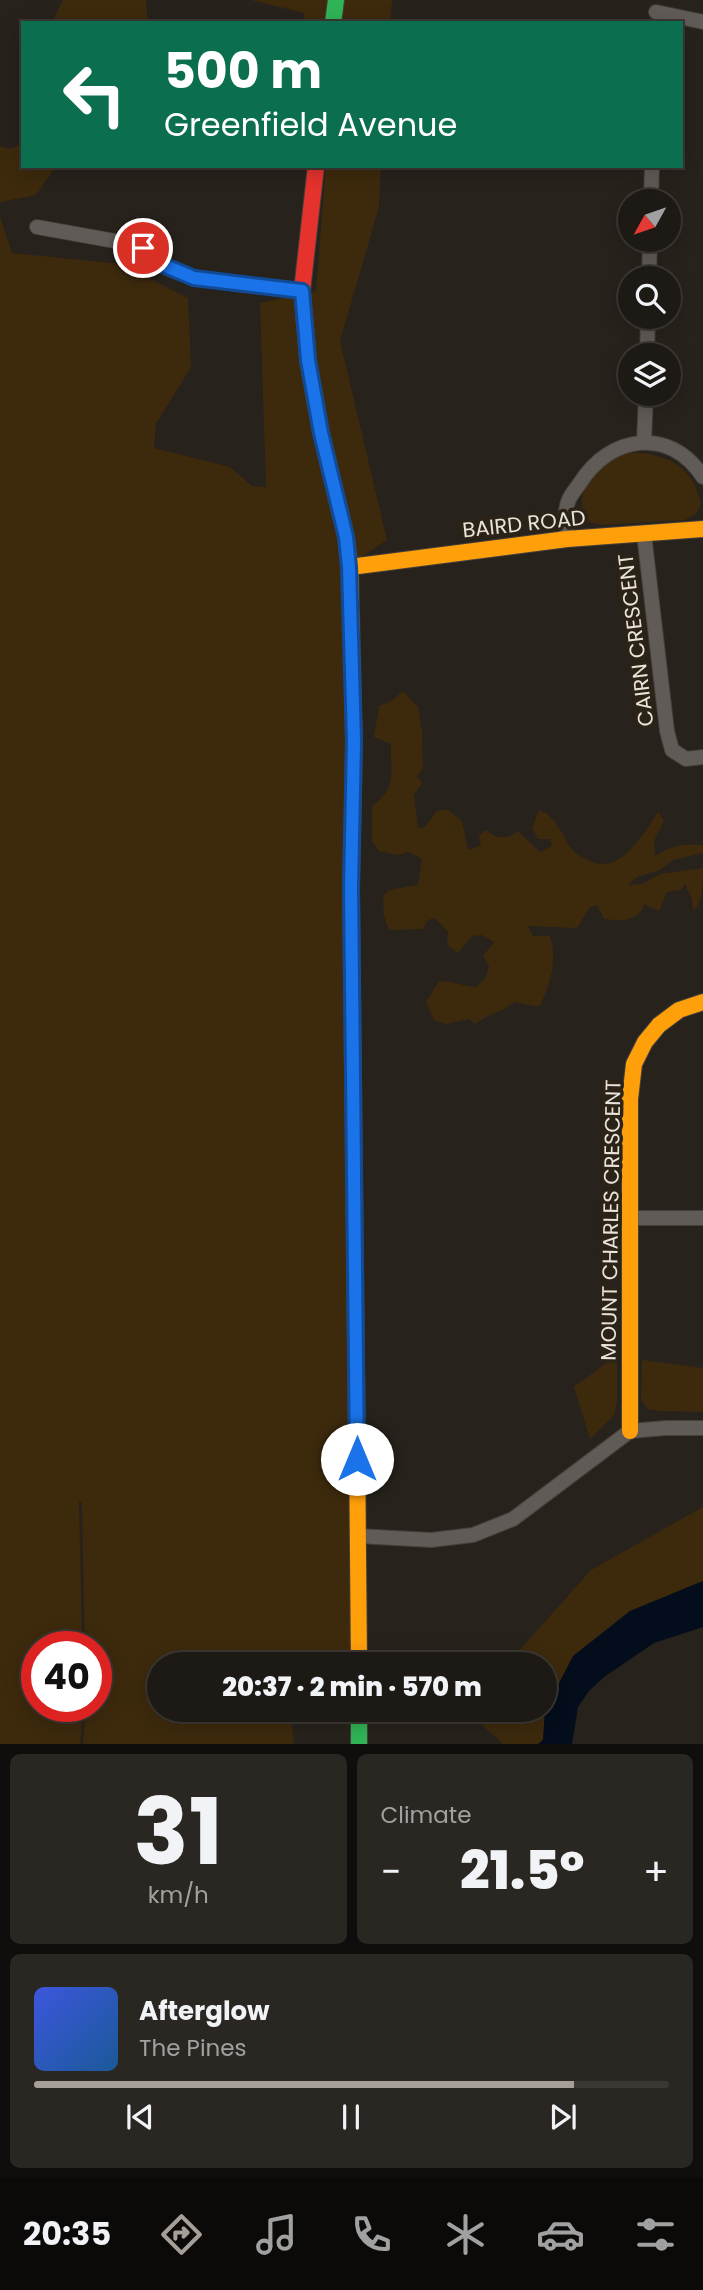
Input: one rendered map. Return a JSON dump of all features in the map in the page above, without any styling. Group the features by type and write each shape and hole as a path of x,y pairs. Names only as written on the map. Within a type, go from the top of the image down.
{"street":[{"path":"333,21 336,0"},
{"path":"656,12 703,22"},
{"path":"316,168 302,291 308,360 321,433 346,537 349,567 354,741 351,901 359,1652"},
{"path":"651,189 652,168"},
{"path":"37,227 137,245 156,262 194,278 302,291"},
{"path":"644,441 645,406"},
{"path":"567,539 565,524 568,501 586,473 606,454 621,447 644,441 683,455 703,477"},
{"name":"BAIRD ROAD","path":"349,567 567,539 703,529"},
{"name":"CAIRN CRESCENT","path":"644,534 667,732 672,750 686,759 703,757"},
{"name":"MOUNT CHARLES CRESCENT","path":"630,1431 630,1099 634,1064 645,1042 659,1025 679,1010 703,1002"},
{"path":"631,1218 703,1218"},
{"path":"358,1536 430,1540 473,1535 513,1519 630,1431 703,1428"},
{"path":"359,1722 359,1744"}],"shaded area":[{"path":"63,0 146,0 148,21 53,21"},
{"path":"251,0 392,0 390,21 305,21 304,13"},
{"path":"21,144 21,168 55,168 36,195 0,202 0,146 10,149"},
{"path":"326,168 381,168 379,207 340,341 387,540 345,568 359,1652 147,1652 147,1722 291,1722 294,1744 83,1744 85,1722 112,1722 112,1631 85,1631 82,1503 79,1501 82,1631 21,1631 21,1722 82,1722 80,1744 0,1744 0,217 12,253 121,264 188,298 191,367 156,424 154,448 230,467 252,486 266,487 260,303 316,291"},
{"path":"628,452 655,455 684,470 697,490 701,504 696,514 685,520 600,525 586,521 582,497 590,478 607,463"},
{"path":"403,691 418,707 422,731 423,768 417,777 422,783 414,795 418,828 425,827 437,811 447,809 462,821 468,850 481,845 479,836 485,830 502,837 518,831 540,852 552,846 550,839 538,839 532,828 539,810 553,820 574,851 600,864 610,863 629,851 658,812 664,821 654,841 655,856 690,844 703,845 703,853 673,860 658,871 637,877 627,885 642,884 660,874 703,868 699,903 693,911 692,899 685,884 681,890 667,892 659,911 644,904 634,917 610,920 604,919 597,905 590,907 577,928 528,926 533,936 550,936 552,945 552,972 539,1007 515,1002 475,1024 469,1019 446,1024 434,1020 426,1002 439,981 476,987 485,979 489,967 483,956 494,942 482,935 472,936 458,953 447,945 448,932 435,918 428,920 423,929 389,930 384,916 383,896 389,890 418,885 422,859 409,852 397,855 379,851 372,841 372,806 386,793 391,779 391,744 374,737 379,706 391,701"},
{"path":"617,1355 617,1401 614,1415 590,1439 574,1387"},
{"path":"642,1360 703,1368 703,1412 648,1409 641,1400"},
{"path":"703,1507 703,1581 630,1611 557,1696 557,1652 518,1652 591,1570"},
{"path":"485,1722 544,1722 543,1740 538,1744 503,1744 483,1726"}],"water":[{"path":"703,1581 703,1627 654,1643 604,1677 589,1691 578,1707 572,1744 538,1744 543,1740 544,1722 557,1722 557,1687 573,1656 630,1611"}],"traffic: fast":[{"path":"333,21 336,0"},
{"path":"353,800 351,887 357,1443"},
{"path":"359,1722 359,1744"}],"traffic: slow":[{"path":"335,491 350,567 353,800"},
{"path":"350,567 567,539 703,529"},
{"path":"630,1431 630,1099 634,1064 645,1042 659,1025 679,1010 703,1002"},
{"path":"357,1443 359,1652"}],"traffic: jam":[{"path":"316,168 302,291 308,360 335,491"}],"route":[{"path":"143,248 156,262 194,278 302,291 308,360 321,433 346,537 354,741 351,887 357,1459"}]}
